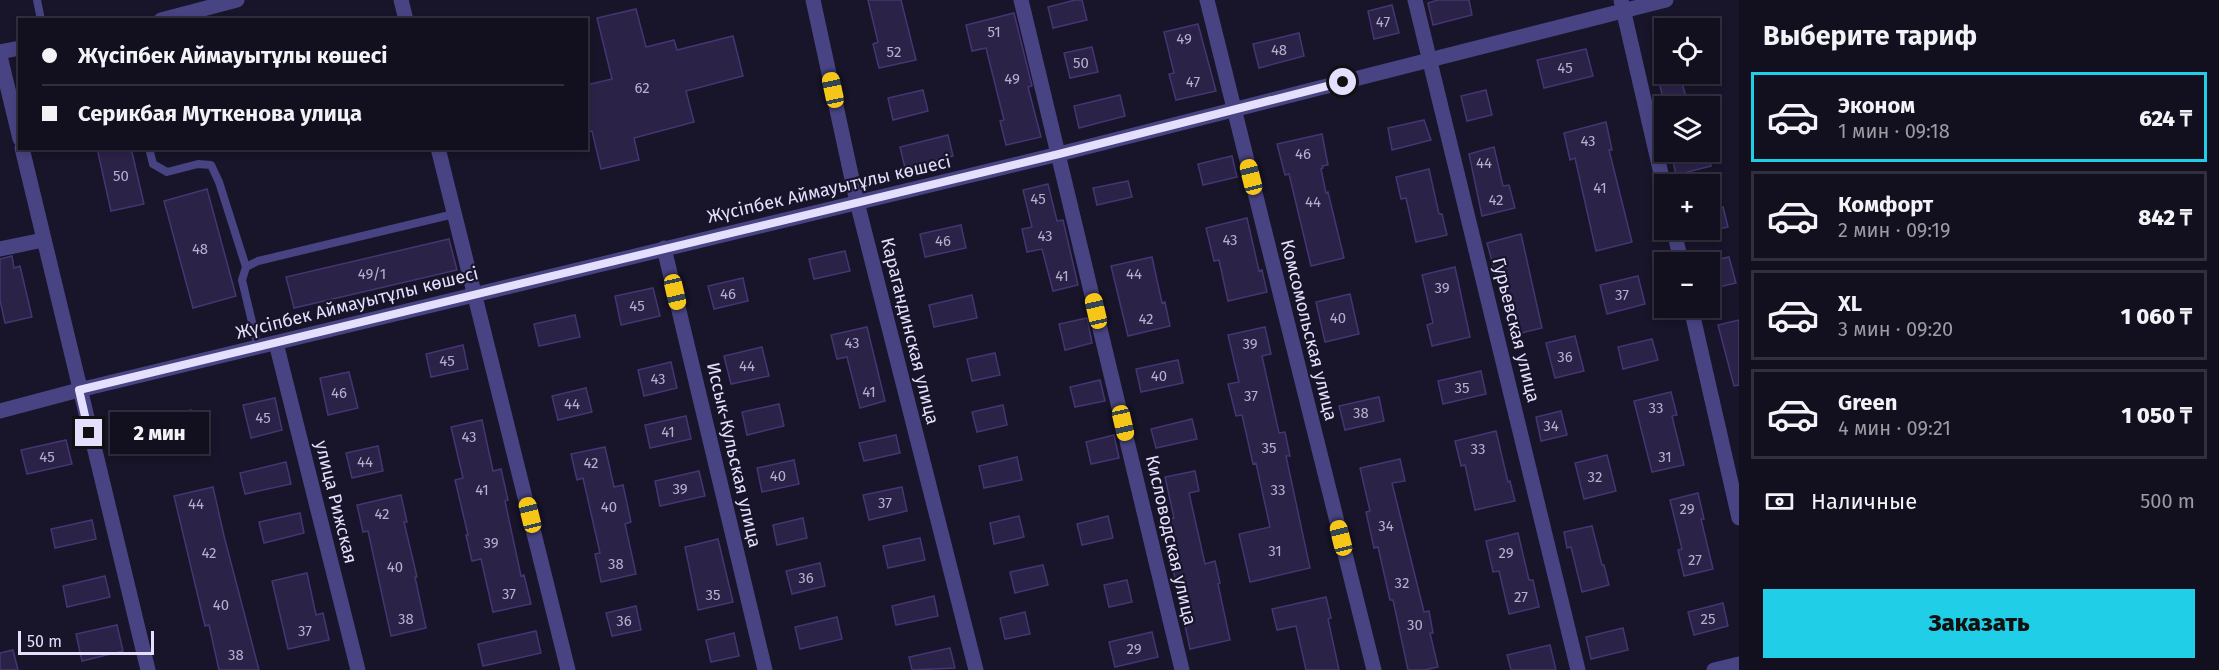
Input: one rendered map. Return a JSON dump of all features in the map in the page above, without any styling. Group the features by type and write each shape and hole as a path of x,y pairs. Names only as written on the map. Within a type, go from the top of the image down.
{"street":[{"path":"166,18 197,5 237,0"},
{"path":"401,0 406,18"},
{"name":"Карагандинская улица","path":"813,0 857,202 976,670"},
{"name":"Кисловодская улица","path":"1021,0 1182,670"},
{"name":"Комсомольская улица","path":"1207,0 1374,670"},
{"name":"Гурьевская улица","path":"1415,0 1578,670"},
{"name":"Жүсіпбек Аймауытұлы көшесі","path":"0,411 276,342 1059,154 1430,61 1623,6 1666,0"},
{"path":"1623,6 1661,174"},
{"path":"18,49 0,54 18,130"},
{"path":"22,150 148,670"},
{"path":"438,150 568,670"},
{"path":"0,249 43,240"},
{"name":"Иссык-Кульская улица","path":"664,248 765,670"},
{"path":"1693,318 1739,518"},
{"name":"улица Рижская","path":"276,342 358,670"},
{"path":"1714,670 1739,664"}],"lane":[{"path":"37,0 41,18"},
{"path":"150,150 153,164 167,172 198,164 212,165 246,267 242,280 258,347"},
{"path":"246,267 258,261 454,214"}],"building":[{"path":"868,0 901,0 916,60 879,68 873,44 878,42"},
{"path":"1082,0 1087,20 1053,28 1048,7"},
{"path":"1438,0 1469,0 1472,15 1433,25 1428,3"},
{"path":"1392,5 1399,33 1374,39 1368,11"},
{"path":"636,9 646,47 674,40 677,50 733,36 743,76 686,91 694,122 634,138 639,160 601,169 592,131 588,132 588,85 612,79 597,18"},
{"path":"1014,13 1032,86 1028,87 1041,137 1006,145 1000,121 1004,120 986,48 972,51 966,25"},
{"path":"1198,24 1216,91 1176,100 1169,74 1174,73 1164,32"},
{"path":"1299,33 1304,56 1259,68 1253,44"},
{"path":"1092,47 1098,72 1070,78 1064,53"},
{"path":"1586,49 1593,76 1544,88 1537,60"},
{"path":"1660,84 1682,84 1686,96 1662,96"},
{"path":"923,90 928,111 893,120 888,98"},
{"path":"1486,90 1492,115 1467,121 1461,96"},
{"path":"1120,95 1125,116 1079,128 1074,106"},
{"path":"1424,120 1431,140 1392,150 1388,128"},
{"path":"1606,122 1612,150 1609,150 1632,242 1596,251 1575,158 1570,160 1564,133"},
{"path":"1322,134 1328,165 1322,166 1321,169 1344,258 1311,266 1289,174 1285,175 1277,144"},
{"path":"948,135 953,156 905,168 900,147"},
{"path":"1494,147 1503,186 1509,185 1515,208 1482,216 1469,154"},
{"path":"97,150 131,150 144,204 111,211"},
{"path":"1232,156 1237,177 1203,185 1198,164"},
{"path":"1673,162 1710,162 1711,166 1676,174"},
{"path":"1429,169 1439,214 1442,214 1447,235 1416,242 1406,198 1401,199 1396,177"},
{"path":"1128,181 1132,197 1097,205 1093,188"},
{"path":"1048,184 1057,221 1063,220 1078,285 1053,291 1042,249 1027,252 1022,229 1032,227 1023,190"},
{"path":"207,189 236,296 193,308 164,201"},
{"path":"1723,207 1728,227 1720,229 1720,208"},
{"path":"1247,218 1259,271 1262,270 1267,292 1228,301 1219,260 1214,261 1206,228"},
{"path":"961,225 966,248 925,257 920,234"},
{"path":"1521,234 1542,328 1513,335 1487,243"},
{"path":"449,239 457,270 294,308 286,277"},
{"path":"845,251 850,271 814,279 809,259"},
{"path":"12,256 14,268 20,266 32,317 5,323 0,300 0,259"},
{"path":"1152,257 1162,303 1165,302 1170,326 1128,336 1111,266"},
{"path":"1729,257 1736,283 1720,287 1720,259"},
{"path":"1455,267 1470,337 1432,346 1427,325 1433,323 1422,275"},
{"path":"1638,276 1645,304 1607,314 1600,285"},
{"path":"743,278 748,301 714,309 708,286"},
{"path":"653,288 660,316 621,325 615,296"},
{"path":"1350,294 1359,334 1325,342 1316,302"},
{"path":"972,295 977,318 934,327 929,305"},
{"path":"575,315 580,337 539,346 534,324"},
{"path":"1087,318 1092,343 1065,350 1059,324"},
{"path":"1739,320 1739,385 1734,386 1718,325"},
{"path":"867,327 885,401 860,408 847,357 837,359 831,335"},
{"path":"1265,327 1271,354 1262,356 1279,433 1285,432 1290,456 1286,456 1310,568 1250,582 1239,534 1270,527 1256,463 1253,464 1242,415 1236,416 1228,384 1239,382 1228,335"},
{"path":"1575,336 1584,371 1555,378 1546,343"},
{"path":"1652,339 1658,360 1623,369 1618,347"},
{"path":"463,345 468,369 431,377 426,354"},
{"path":"762,347 769,376 731,384 724,356"},
{"path":"995,353 1000,375 972,381 967,359"},
{"path":"1178,360 1183,383 1141,392 1136,369"},
{"path":"671,362 677,388 644,396 638,370"},
{"path":"1481,371 1486,394 1443,404 1438,381"},
{"path":"349,372 358,408 328,415 320,378"},
{"path":"1100,380 1105,401 1075,407 1070,387"},
{"path":"586,388 592,412 558,420 552,396"},
{"path":"1671,392 1677,415 1672,416 1684,465 1652,472 1634,401"},
{"path":"1379,397 1384,421 1345,430 1339,406"},
{"path":"275,398 282,430 251,438 243,405"},
{"path":"779,404 784,426 747,435 742,412"},
{"path":"1003,405 1007,425 977,432 972,412"},
{"path":"191,410 197,437 153,447 147,420"},
{"path":"1561,411 1567,435 1541,441 1536,417"},
{"path":"686,416 691,439 650,448 645,425"},
{"path":"1192,419 1197,439 1156,448 1151,429"},
{"path":"482,420 493,471 501,469 508,500 505,501 521,576 524,575 531,604 493,612 481,559 472,561 466,535 468,535 455,480 463,478 451,427"},
{"path":"1496,431 1515,501 1475,510 1465,465 1461,466 1455,441"},
{"path":"896,435 900,453 864,461 859,443"},
{"path":"1114,435 1119,458 1091,464 1086,442"},
{"path":"66,440 72,464 27,474 21,450"},
{"path":"378,446 383,471 352,478 346,453"},
{"path":"605,447 614,487 623,485 631,522 625,524 636,574 601,582 595,554 600,553 583,478 577,480 571,454"},
{"path":"1607,455 1616,491 1584,499 1575,463"},
{"path":"1017,457 1022,480 984,488 979,466"},
{"path":"1400,459 1405,481 1392,483 1424,612 1429,611 1433,633 1430,633 1438,667 1425,670 1408,670 1393,600 1390,600 1378,547 1374,548 1366,512 1370,511 1360,468"},
{"path":"794,460 799,484 762,492 757,468"},
{"path":"286,462 291,484 245,494 240,473"},
{"path":"699,471 705,496 660,506 655,481"},
{"path":"1195,471 1199,491 1189,493 1205,564 1215,561 1230,640 1190,649 1163,521 1174,518 1165,477"},
{"path":"213,487 259,670 219,670 209,625 205,626 174,496"},
{"path":"902,487 907,511 869,520 863,495"},
{"path":"1698,493 1704,519 1701,519 1713,569 1684,576 1678,550 1682,549 1670,500"},
{"path":"401,495 407,522 404,522 426,628 391,636 368,531 363,532 357,505"},
{"path":"300,513 304,533 264,543 259,522"},
{"path":"1019,516 1024,537 994,544 990,523"},
{"path":"1108,516 1113,538 1082,545 1077,524"},
{"path":"803,518 807,538 777,545 773,525"},
{"path":"92,520 96,539 55,548 51,529"},
{"path":"1592,526 1609,585 1582,592 1571,547 1567,548 1564,532"},
{"path":"1518,533 1529,580 1533,580 1539,607 1509,614 1499,571 1493,572 1486,541"},
{"path":"920,538 925,560 888,568 883,546"},
{"path":"718,539 733,602 698,610 685,547"},
{"path":"820,563 825,586 792,594 786,571"},
{"path":"1043,565 1048,585 1015,593 1010,572"},
{"path":"307,573 316,615 323,613 329,640 288,649 272,581"},
{"path":"105,576 110,597 67,607 63,586"},
{"path":"1127,580 1132,602 1109,607 1104,585"},
{"path":"934,596 938,616 896,625 892,606"},
{"path":"1326,597 1331,618 1328,619 1339,670 1306,670 1296,626 1277,630 1272,609"},
{"path":"1723,603 1728,626 1694,635 1688,612"},
{"path":"636,606 641,630 612,636 606,613"},
{"path":"1025,612 1030,634 1005,639 1000,618"},
{"path":"837,617 842,639 800,649 795,627"},
{"path":"117,625 123,651 82,661 76,634"},
{"path":"1623,628 1628,650 1591,659 1586,637"},
{"path":"536,631 541,653 483,666 478,644"},
{"path":"1152,632 1158,657 1115,667 1109,642"},
{"path":"734,633 739,656 711,662 706,640"},
{"path":"1550,645 1556,670 1511,670 1507,655"},
{"path":"950,648 955,668 912,670 909,657"},
{"path":"13,650 18,670 0,670 0,653"}],"route":[{"path":"89,433 79,390 1059,154 1343,82"}]}
